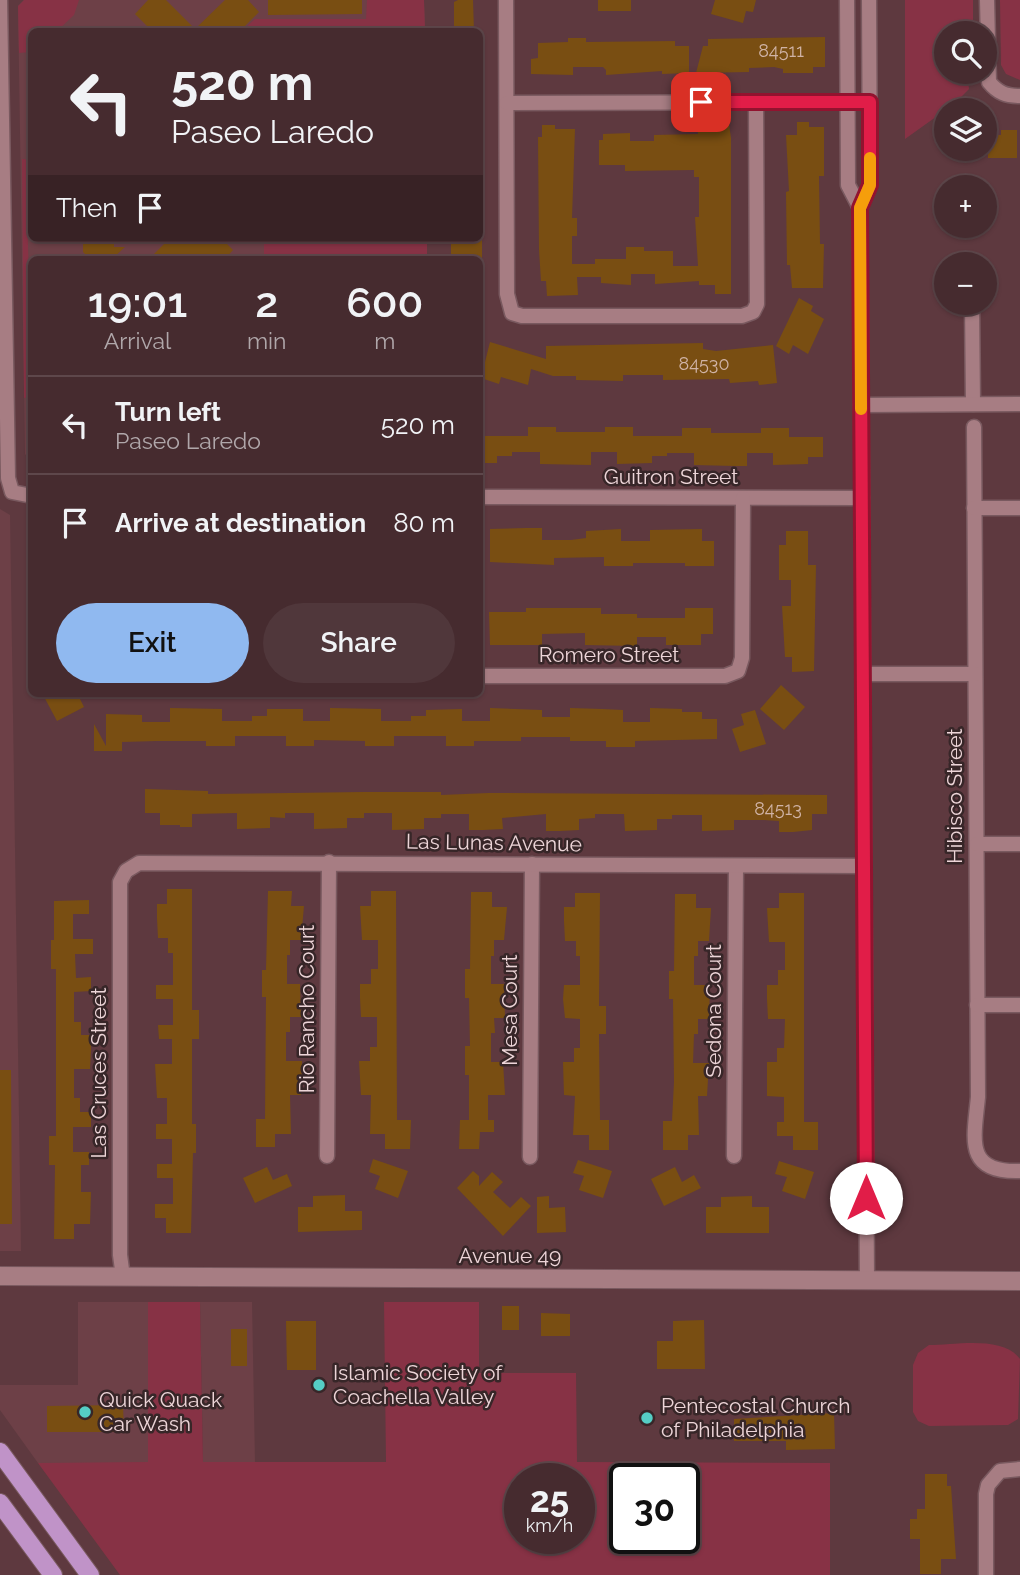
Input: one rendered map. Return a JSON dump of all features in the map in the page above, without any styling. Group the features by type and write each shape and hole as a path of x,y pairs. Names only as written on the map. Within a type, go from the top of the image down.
{"main road":[{"path":"0,1452 90,1575"},
{"path":"0,1503 53,1575"}],"street":[{"path":"0,0 8,478 12,492 28,495"},
{"path":"506,0 508,294 512,313 522,316 743,316 753,312 757,304 756,102"},
{"path":"847,0 848,185 860,208"},
{"path":"867,1281 860,208 870,185 869,0"},
{"path":"987,0 989,82 996,91 1007,96 1020,96"},
{"path":"507,103 870,102"},
{"path":"972,315 973,404"},
{"path":"861,405 1020,404"},
{"name":"Hibisco Street","path":"974,426 978,1005 978,1097 974,1142 983,1164 995,1170 1020,1171"},
{"name":"Guitron Street","path":"483,497 862,498"},
{"name":"Romero Street","path":"483,676 725,676 738,671 742,658 743,498"},
{"path":"974,508 1020,508"},
{"path":"863,674 975,674"},
{"path":"976,844 1020,844"},
{"name":"Las Lunas Avenue","path":"126,871 139,863 154,861 864,866"},
{"name":"Rio Rancho Court","path":"327,1156 329,862"},
{"name":"Mesa Court","path":"530,1157 532,864"},
{"name":"Sedona Court","path":"734,1156 736,866"},
{"name":"Las Cruces Street","path":"123,1277 120,1255 120,882 126,871"},
{"path":"978,1005 1020,1005"},
{"name":"Avenue 49","path":"0,1276 1020,1281"},
{"path":"986,1575 986,1494 993,1477 1000,1471 1020,1469"}],"shaded area":[{"path":"24,0 424,0 425,28 28,28 28,242 427,242 427,256 28,256 28,458 25,454 18,6"},
{"path":"24,0 79,0 74,15 60,28 28,28 28,52 19,53 18,6"},
{"path":"367,0 424,0 425,28 245,28 255,19 366,19"},
{"path":"905,0 973,0 973,21 934,21 934,84 968,84 969,89 960,98 934,98 934,118 905,139"},
{"path":"1000,0 1020,0 1020,80 1006,74 1001,65"},
{"path":"22,159 28,160 28,397 24,398"},
{"path":"264,242 427,242 427,256 264,256"},
{"path":"0,509 10,515 21,1251 0,1251"},
{"path":"78,1302 148,1302 148,1463 38,1463 0,1410 0,1385 78,1385"},
{"path":"148,1302 200,1302 203,1462 386,1462 384,1302 479,1302 479,1373 576,1373 577,1462 830,1463 830,1575 120,1575 38,1463 148,1462"},
{"path":"200,1302 252,1302 255,1463 203,1463"},
{"path":"991,1344 1012,1352 1020,1359 1018,1419 1008,1425 929,1426 918,1421 913,1412 913,1365 918,1353 929,1345"}],"building":[{"path":"148,0 166,0 194,28 149,28 135,14"},
{"path":"225,0 248,0 259,12 243,28 196,28"},
{"path":"268,0 362,0 362,14 268,15"},
{"path":"473,0 474,28 454,28 454,2"},
{"path":"598,0 631,0 631,11 598,11"},
{"path":"715,0 756,0 753,12 746,11 743,23 711,14"},
{"path":"825,37 825,67 813,67 813,73 783,73 783,69 774,67 749,68 749,72 696,73 703,46 708,46 708,39"},
{"path":"568,38 586,38 586,42 675,41 675,46 689,46 689,73 662,74 662,71 606,75 603,67 573,67 573,75 531,74 531,59 538,58 538,43 568,42"},
{"path":"797,122 809,122 809,127 824,127 824,176 819,176 820,244 824,244 823,288 792,288 790,265 787,265 786,192 789,191 786,135 797,135"},
{"path":"714,123 729,124 731,138 731,294 715,294 715,285 699,285 699,281 655,284 655,274 631,274 631,285 601,283 601,277 577,277 578,295 547,296 546,281 541,281 539,250 538,137 542,137 542,125 555,125 555,129 575,129 572,218 577,218 577,236 572,236 572,264 595,264 595,259 626,259 626,247 644,247 644,251 673,251 673,266 698,266 695,217 699,217 699,177 694,177 694,170 625,171 625,165 599,165 599,140 603,140 603,134 630,133 630,141 654,141 654,135 714,132"},
{"path":"1001,130 1017,130 1017,158 997,158 997,135 1001,135"},
{"path":"83,242 114,242 114,247 125,247 115,256 87,256 83,252"},
{"path":"166,242 225,242 233,250 228,256 152,256"},
{"path":"451,242 482,242 482,256 451,256"},
{"path":"799,298 813,306 811,311 824,319 808,354 793,345 789,354 776,346"},
{"path":"490,342 546,359 546,346 703,343 703,349 716,351 773,345 777,383 730,383 729,379 663,380 663,375 623,375 623,381 576,380 576,376 553,376 531,369 528,385 501,377 499,384 483,379"},
{"path":"528,427 556,427 556,432 605,432 605,427 633,427 633,436 682,436 682,428 711,428 711,433 761,433 761,428 789,428 789,437 823,437 823,457 808,457 808,464 773,465 773,453 747,453 747,466 694,465 694,453 667,453 667,456 652,456 652,463 617,464 617,452 591,452 591,465 540,464 540,452 512,452 512,456 497,456 497,463 483,463 483,436 528,436"},
{"path":"542,528 542,540 586,538 586,531 621,529 621,541 650,541 650,530 702,529 702,541 714,541 714,566 633,563 633,566 604,566 604,557 554,558 554,565 490,562 490,529"},
{"path":"786,531 808,531 808,565 816,565 814,671 792,672 792,657 785,657 782,606 791,606 791,580 779,580 779,545 786,545"},
{"path":"526,608 601,608 601,614 637,614 637,618 685,618 685,608 713,608 713,634 701,634 701,645 666,645 666,637 637,637 637,646 585,645 585,633 542,634 542,645 490,645 489,612 526,612"},
{"path":"781,685 805,707 784,730 760,709"},
{"path":"44,697 79,697 84,707 57,721"},
{"path":"170,708 222,709 222,721 252,721 252,716 267,716 267,709 303,709 303,721 330,721 330,708 381,709 381,721 411,721 411,716 426,716 426,710 462,709 462,721 490,721 490,708 542,710 542,717 570,717 570,708 623,710 623,722 650,722 650,708 682,709 682,712 702,712 702,719 717,719 717,739 635,741 635,747 606,747 606,741 570,741 570,737 521,737 521,741 474,741 474,746 446,746 446,736 394,736 394,746 365,746 365,741 314,740 314,746 286,746 286,736 235,736 235,746 206,746 206,741 122,742 122,751 94,751 94,724 106,746 106,714 142,715 142,722 170,722"},
{"path":"755,710 766,744 740,752 732,729 744,725 741,714"},
{"path":"145,789 208,791 208,794 441,792 441,795 827,795 827,814 812,814 812,830 793,832 779,832 779,821 764,820 734,820 734,830 702,831 702,815 672,815 672,819 657,819 657,830 625,831 624,814 595,814 595,818 579,819 579,830 560,831 546,831 546,814 502,818 503,829 483,830 469,830 469,814 441,814 441,818 424,818 424,829 392,830 392,813 364,813 364,818 347,818 347,828 314,829 314,813 285,813 285,818 270,817 270,828 237,829 237,813 192,814 192,827 180,827 160,825 160,813 145,813"},
{"path":"167,889 192,889 192,1010 199,1010 199,1039 192,1039 192,1124 196,1124 196,1153 193,1153 191,1233 166,1233 166,1218 155,1218 155,1204 173,1204 173,1178 157,1178 157,1164 172,1164 172,1139 156,1139 156,1124 167,1124 167,1098 157,1098 155,1064 172,1064 172,1039 159,1039 158,1025 173,1025 173,999 156,999 156,985 173,985 173,953 168,953 168,938 158,938 157,904 167,904"},
{"path":"268,891 292,891 291,906 304,906 301,940 290,940 290,955 287,955 287,984 300,984 301,1017 290,1017 290,1032 286,1032 286,1061 302,1061 301,1095 290,1095 291,1134 275,1134 275,1147 256,1147 256,1119 265,1119 266,997 262,997 262,970 266,970"},
{"path":"371,891 396,891 397,1120 411,1120 410,1149 385,1149 385,1134 370,1134 371,1095 361,1095 359,1061 370,1061 370,1047 377,1047 377,1017 361,1017 360,998 360,984 371,984 371,969 378,969 378,940 362,940 360,906 371,906"},
{"path":"471,892 492,892 492,907 507,907 504,940 494,940 494,956 491,956 491,984 504,984 505,1018 494,1018 491,1062 503,1062 505,1095 488,1095 488,1120 494,1120 494,1132 480,1132 479,1149 459,1149 460,1120 469,1120 469,1075 465,1075 465,1046 470,1046 469,998 465,998 465,969 470,969"},
{"path":"575,893 600,893 599,1006 606,1006 606,1034 599,1034 600,1120 609,1120 609,1150 589,1150 589,1135 573,1135 575,1096 564,1095 563,1062 574,1062 574,1048 580,1048 580,1019 565,1018 563,999 564,985 580,985 580,956 576,956 576,941 565,941 564,907 575,907"},
{"path":"779,893 804,893 804,1122 818,1122 818,1150 793,1150 793,1136 777,1136 777,1122 784,1122 784,1097 767,1096 767,1062 777,1062 777,1048 784,1048 785,1019 768,1019 767,999 767,985 778,985 778,970 785,970 785,942 769,942 767,908 779,908"},
{"path":"675,894 696,894 696,908 711,908 709,941 698,941 698,956 694,956 694,985 710,985 709,1019 698,1019 698,1034 694,1034 693,1063 709,1063 707,1096 698,1096 699,1135 688,1135 688,1150 663,1150 663,1121 672,1121 674,1082 673,999 669,999 669,971 674,971"},
{"path":"89,900 89,914 73,914 73,939 93,939 93,954 75,954 76,978 91,977 91,991 74,992 74,1022 81,1022 81,1035 91,1035 91,1049 90,1069 74,1069 74,1098 80,1098 80,1112 91,1112 91,1127 73,1127 73,1152 89,1152 89,1165 81,1165 81,1192 91,1192 90,1224 74,1224 74,1239 54,1239 55,1165 49,1165 49,1136 56,1136 56,969 51,969 54,901"},
{"path":"0,1070 11,1070 12,1224 0,1224"},
{"path":"373,1159 408,1171 398,1198 375,1189 380,1176 369,1172"},
{"path":"578,1160 612,1171 603,1198 579,1190 584,1176 573,1173"},
{"path":"779,1161 814,1172 805,1199 782,1191 787,1177 775,1174"},
{"path":"267,1167 273,1180 287,1174 292,1186 255,1203 243,1178"},
{"path":"675,1167 682,1182 694,1175 701,1188 664,1206 651,1179"},
{"path":"473,1171 479,1176 479,1186 492,1172 503,1182 493,1192 510,1208 521,1197 531,1206 503,1236 457,1188"},
{"path":"345,1195 345,1211 362,1211 362,1230 298,1232 298,1207 313,1207 313,1196"},
{"path":"549,1196 549,1208 565,1207 566,1232 537,1233 537,1197"},
{"path":"752,1196 752,1207 769,1207 769,1233 706,1233 706,1207 721,1207 721,1197"},
{"path":"502,1306 519,1306 519,1330 502,1330"},
{"path":"541,1313 570,1314 570,1336 541,1336"},
{"name":"Pentecostal Church of Philadelphia","path":"704,1320 705,1369 657,1369 657,1341 673,1341 673,1321"},
{"name":"Islamic Society of Coachella Valley","path":"286,1321 316,1321 316,1370 287,1370"},
{"path":"231,1329 247,1329 247,1366 231,1366"},
{"name":"Quick Quack Car Wash","path":"123,1405 124,1432 47,1432 47,1406"},
{"path":"834,1413 835,1449 786,1450 786,1441 734,1441 734,1419"},
{"path":"925,1474 947,1474 947,1486 951,1486 956,1559 941,1559 941,1574 920,1574 920,1539 910,1539 910,1519 917,1519 917,1509 925,1509"}],"slow traffic":[{"path":"861,409 860,208 870,185 870,158"}],"place":[{"name":"Islamic Society of Coachella Valley","path":"319,1385"},
{"name":"Quick Quack Car Wash","path":"85,1412"},
{"name":"Pentecostal Church of Philadelphia","path":"647,1418"}],"route":[{"path":"701,102 870,102 870,185 860,208 866,1198"}]}
